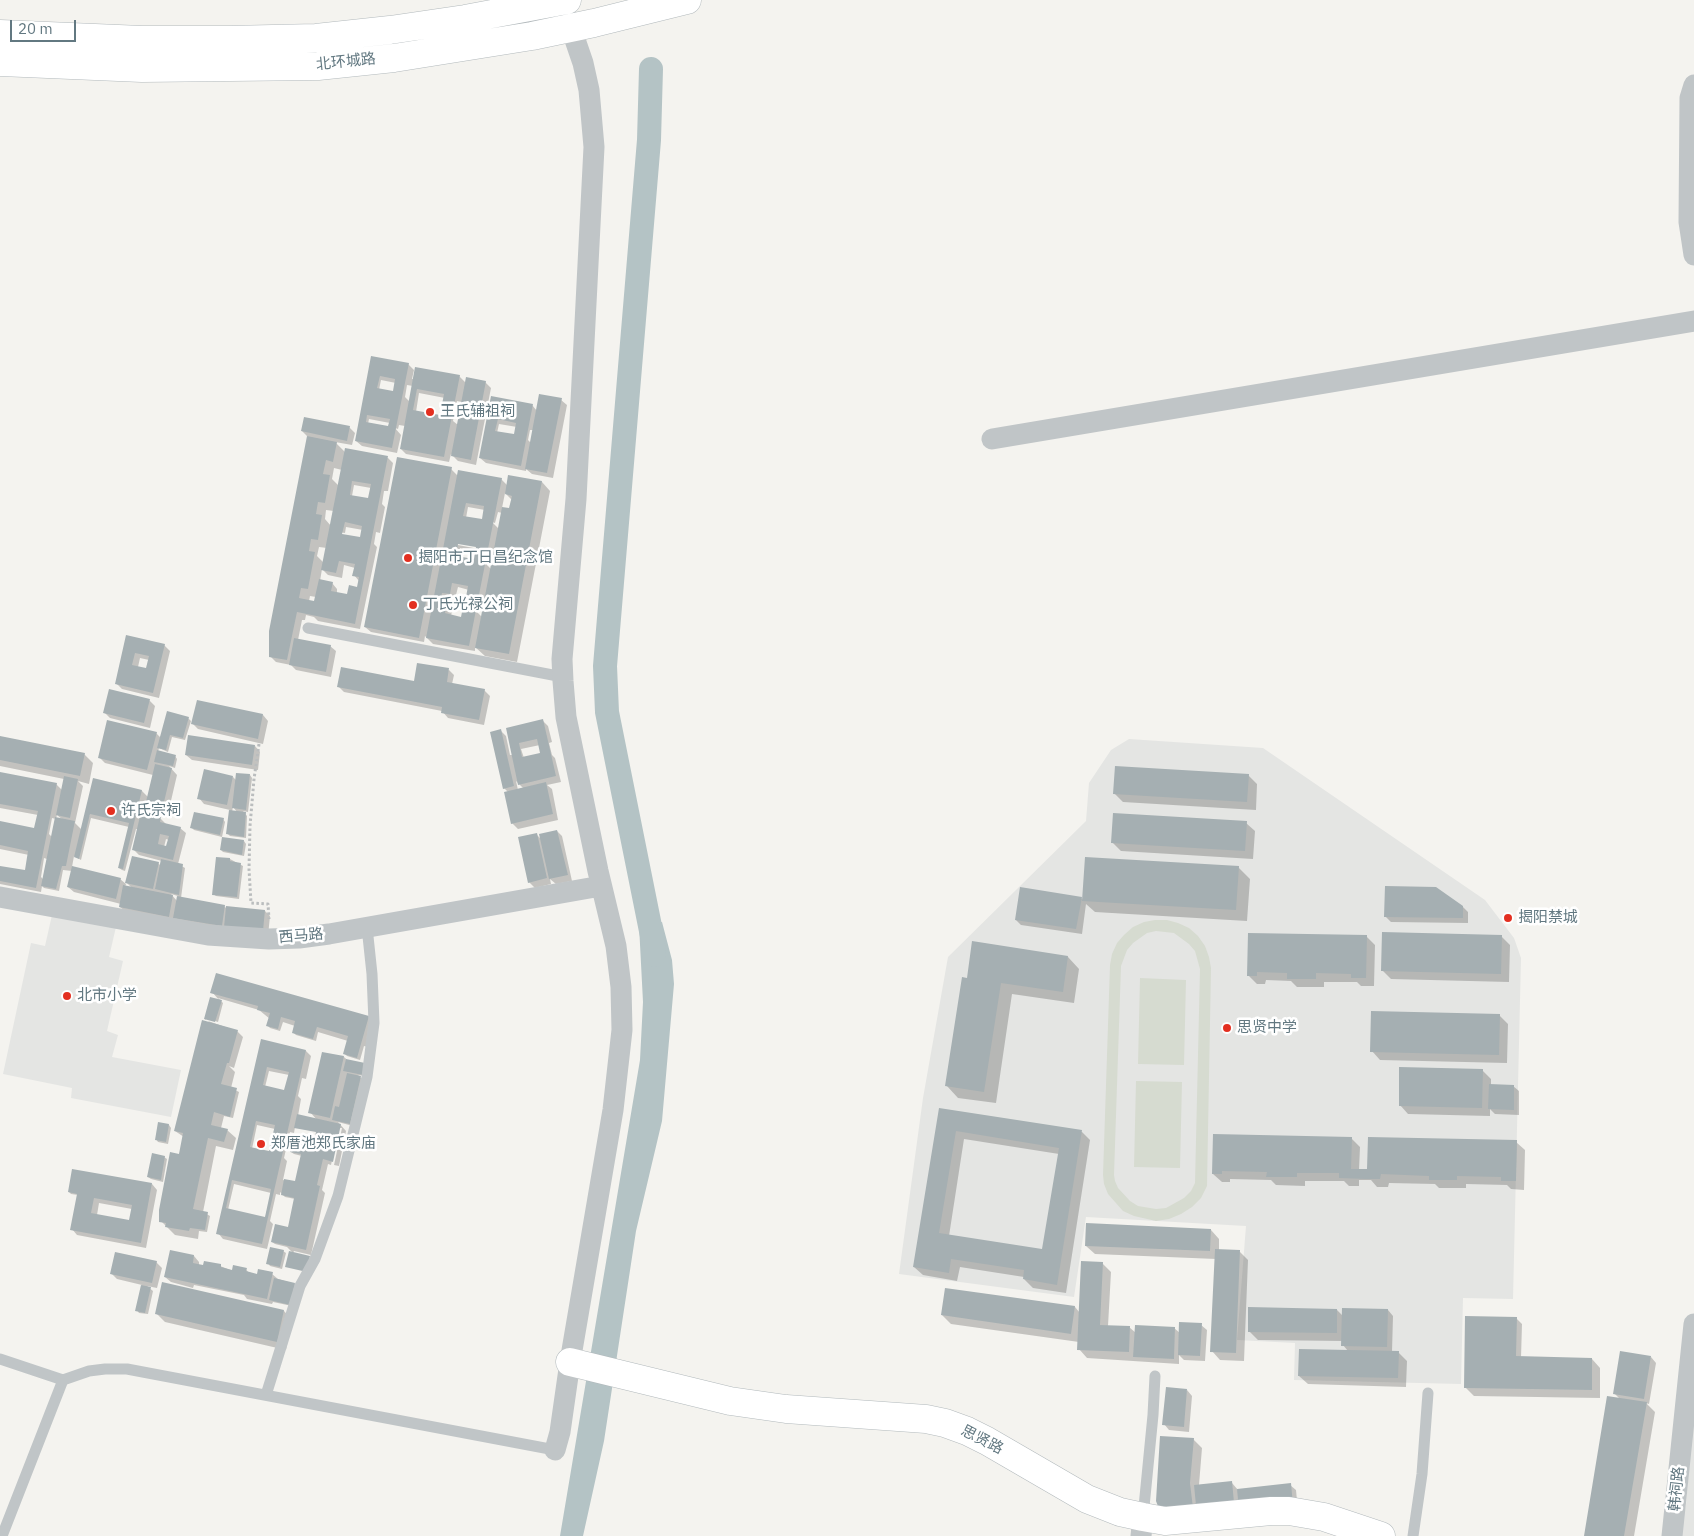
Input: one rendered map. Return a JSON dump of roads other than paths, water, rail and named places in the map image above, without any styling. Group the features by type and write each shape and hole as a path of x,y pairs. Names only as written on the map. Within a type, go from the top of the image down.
{"main road":[{"name":"北环城路","path":"0,34 152,40 316,38 465,19 568,0"},
{"name":"北环城路","path":"0,62 142,68 318,66 394,58 571,28 687,0"},
{"name":"思贤路","path":"576,1363 730,1401 786,1409 926,1419 945,1423 987,1441 1087,1499 1120,1512 1142,1526 1165,1520 1289,1511 1324,1517 1381,1536"}],"street":[{"path":"555,1450 576,1363 613,1110 622,1030 621,987 616,946 566,717 563,677 564,636 576,499 594,147 589,90 583,63 571,28"},
{"path":"1694,85 1690,98 1690,222 1694,255"},
{"path":"992,439 1694,321"},
{"name":"西马路","path":"0,897 208,934 269,939 309,937 602,886"},
{"name":"韩祠路","path":"1672,1536 1694,1324"}],"lane":[{"path":"308,628 563,677"},
{"path":"266,1395 300,1286 315,1259 338,1196 367,1076 374,1023 372,974 367,927"},
{"path":"0,1359 62,1380 89,1371 116,1368 555,1450"},
{"path":"1142,1526 1155,1376"},
{"path":"2,1536 62,1380"},
{"path":"1413,1536 1422,1474 1428,1393"}],"waterway":[{"path":"651,69 649,140 605,666 607,712 652,936 654,955"}],"place":[{"name":"王氏辅祖祠","path":"430,412"},
{"name":"揭阳市丁日昌纪念馆","path":"408,558"},
{"name":"丁氏光禄公祠","path":"413,605"},
{"name":"许氏宗祠","path":"111,811"},
{"name":"揭阳禁城","path":"1508,918"},
{"name":"北市小学","path":"67,996"},
{"name":"思贤中学","path":"1227,1028"},
{"name":"郑厝池郑氏家庙","path":"261,1144"}]}
